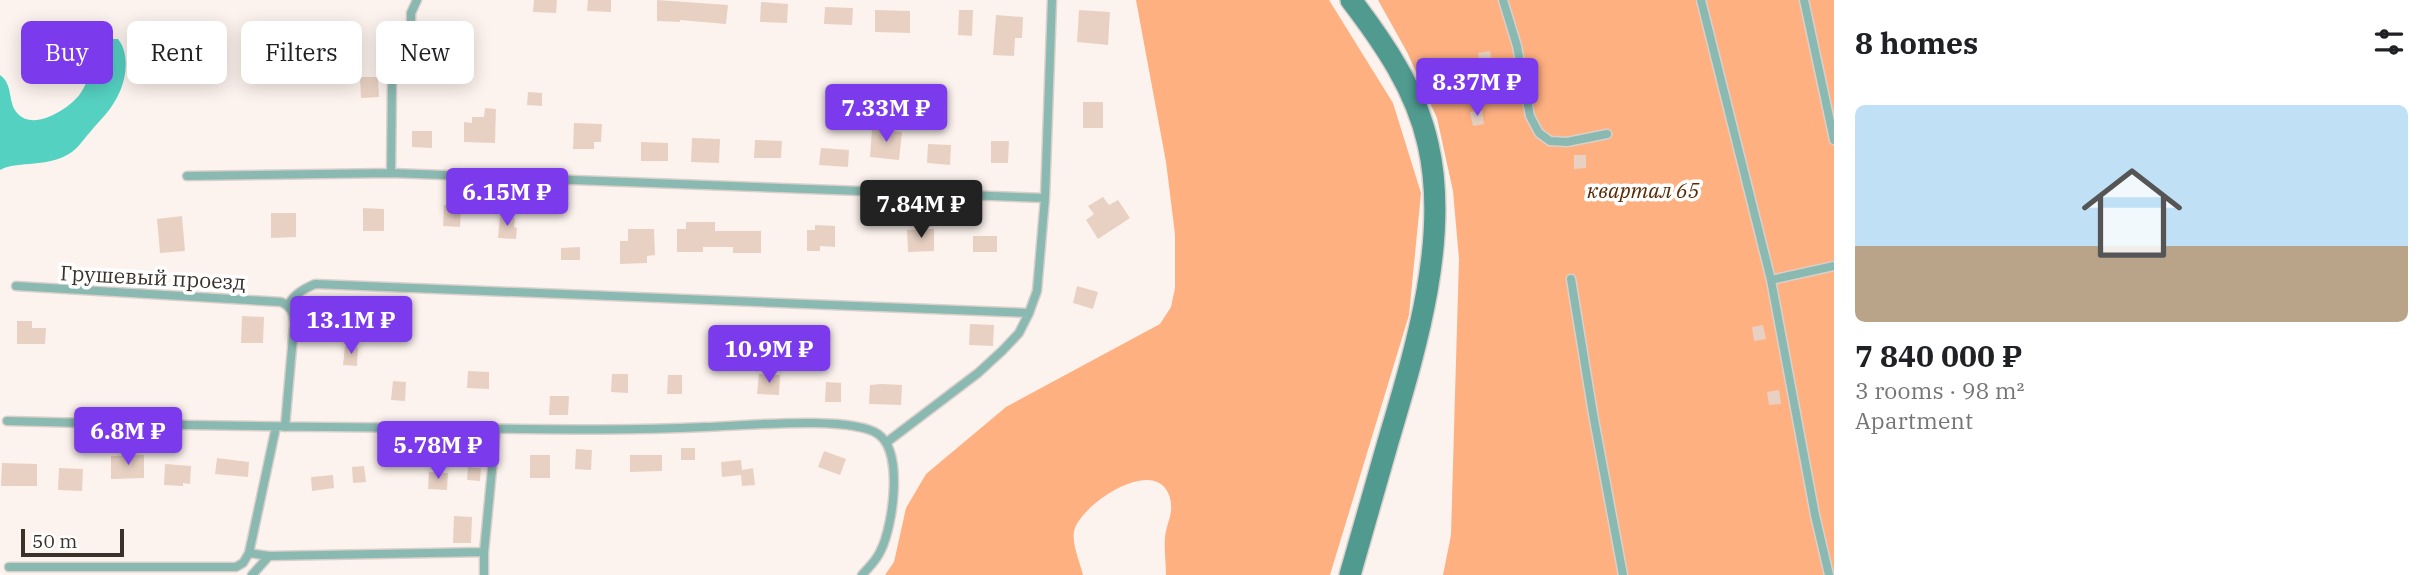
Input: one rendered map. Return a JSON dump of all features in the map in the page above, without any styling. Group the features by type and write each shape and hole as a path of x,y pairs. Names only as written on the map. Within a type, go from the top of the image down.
{"street":[{"path":"1350,575 1415,350 1431,258 1435,205 1428,143 1413,99 1394,61 1351,0"}],"lane":[{"path":"391,173 392,79 411,48 411,13 417,0"},
{"path":"887,442 978,373 1019,333 1029,313 1037,291 1045,198 1052,0"},
{"path":"1503,0 1517,46 1530,116 1539,133 1550,141 1567,142 1607,134"},
{"path":"1701,0 1771,281 1829,575"},
{"path":"1804,0 1834,140"},
{"path":"187,176 391,173 1045,198"},
{"path":"1771,281 1834,266"},
{"path":"1571,279 1623,575"},
{"path":"9,567 236,567 243,563 249,553 280,427 294,325 293,314 288,305 304,288 315,284 1029,313"},
{"name":"Грушевый проезд","path":"16,286 281,302 288,305"},
{"path":"7,421 496,429 695,428 822,423 877,433 887,442 892,457 894,476 887,533 877,559 862,575"},
{"path":"484,575 496,429"},
{"path":"249,553 484,552"},
{"path":"252,575 269,555"}],"green space":[{"path":"1136,0 1329,0 1393,103 1421,193 1409,315 1330,575 1166,575 1165,537 1171,501 1161,484 1149,480 1135,482 1105,496 1081,518 1075,528 1074,539 1083,575 885,575 894,562 906,508 926,474 1006,407 1160,324 1171,307 1175,288 1175,234 1166,162"},
{"name":"квартал 65","path":"1378,0 1834,0 1834,575 1443,575 1451,535 1459,259 1453,191 1437,118 1407,52"}],"water":[{"path":"113,39 118,39 126,61 119,94 107,113 78,146 68,155 56,160 0,170 0,75 7,84 15,110 25,119 51,116 68,106 80,94 85,84 113,84"}],"building":[{"path":"534,0 557,0 556,13 533,12"},
{"path":"588,0 611,0 611,12 587,11"},
{"path":"657,0 728,5 726,24 657,21"},
{"path":"761,2 788,4 787,23 760,22"},
{"path":"825,7 853,8 852,25 824,24"},
{"path":"875,10 910,11 910,33 875,32"},
{"path":"959,10 973,10 972,36 958,35"},
{"path":"1079,10 1110,12 1108,45 1077,42"},
{"path":"996,15 1023,17 1022,38 1015,38 1014,56 993,55"},
{"path":"1490,51 1492,64 1480,66 1478,53"},
{"path":"362,77 376,77 379,97 361,98"},
{"path":"528,92 542,93 542,106 527,105"},
{"path":"1083,102 1103,102 1103,128 1083,128"},
{"path":"485,108 496,109 495,143 464,142 464,122 472,123 472,117 484,117"},
{"path":"1482,110 1484,124 1473,126 1470,112"},
{"path":"574,123 602,124 601,142 594,142 594,149 573,149"},
{"path":"872,129 902,132 899,160 870,157"},
{"path":"412,131 432,131 432,148 412,147"},
{"path":"692,138 720,139 719,163 691,162"},
{"path":"755,140 782,141 781,158 754,158"},
{"path":"991,141 1009,141 1008,163 991,163"},
{"path":"641,142 668,143 668,161 641,161"},
{"path":"928,144 951,145 950,165 927,163"},
{"path":"821,148 849,150 848,167 819,165"},
{"path":"1574,155 1586,155 1586,168 1574,169"},
{"path":"1103,197 1109,205 1118,200 1130,218 1098,239 1086,220 1094,214 1088,206"},
{"path":"444,205 461,206 460,227 443,226"},
{"path":"363,208 384,209 384,231 363,231"},
{"path":"271,213 296,213 296,237 271,238"},
{"path":"182,216 185,251 160,253 157,219"},
{"path":"500,217 515,218 516,239 498,238"},
{"path":"686,222 715,222 715,231 761,231 761,253 733,253 733,247 703,247 703,252 677,252 677,229 686,229"},
{"path":"815,225 835,226 835,247 820,246 820,251 807,251 807,230 815,230"},
{"path":"628,229 654,229 655,255 647,256 647,263 620,264 620,241 628,241"},
{"path":"934,229 934,251 908,252 907,230"},
{"path":"973,236 997,236 997,252 973,252"},
{"path":"580,247 580,260 561,260 561,248"},
{"path":"1077,286 1098,292 1093,309 1073,303"},
{"path":"242,316 264,317 263,343 241,343"},
{"path":"17,321 32,321 32,328 46,328 45,344 17,344"},
{"path":"970,324 994,325 993,346 969,345"},
{"path":"1763,325 1766,339 1754,341 1752,327"},
{"path":"345,346 358,347 357,366 343,365"},
{"path":"468,371 489,372 489,389 467,388"},
{"path":"612,374 628,374 628,393 611,392"},
{"path":"759,374 780,375 779,395 757,394"},
{"path":"668,375 682,375 682,394 667,394"},
{"path":"393,381 406,382 405,401 391,400"},
{"path":"826,382 841,383 841,402 825,402"},
{"path":"870,385 902,385 901,405 869,404"},
{"path":"1779,390 1781,404 1769,405 1767,392"},
{"path":"550,396 569,396 568,415 549,415"},
{"path":"681,448 695,448 695,460 681,460"},
{"path":"576,449 592,450 591,470 575,469"},
{"path":"824,451 846,459 840,475 818,467"},
{"path":"144,455 144,478 111,479 111,456"},
{"path":"530,455 550,455 550,478 530,478"},
{"path":"630,455 662,455 662,471 630,472"},
{"path":"217,458 249,462 248,477 215,474"},
{"path":"741,460 742,470 753,468 755,485 742,486 741,475 722,477 721,462"},
{"path":"2,463 37,464 37,486 1,486"},
{"path":"165,464 191,466 190,484 164,485"},
{"path":"364,466 366,482 353,483 352,467"},
{"path":"468,467 481,468 480,481 467,480"},
{"path":"59,468 83,469 82,491 58,490"},
{"path":"429,472 448,473 447,490 428,489"},
{"path":"333,475 334,488 312,491 311,477"},
{"path":"454,516 472,517 471,543 453,543"}]}
